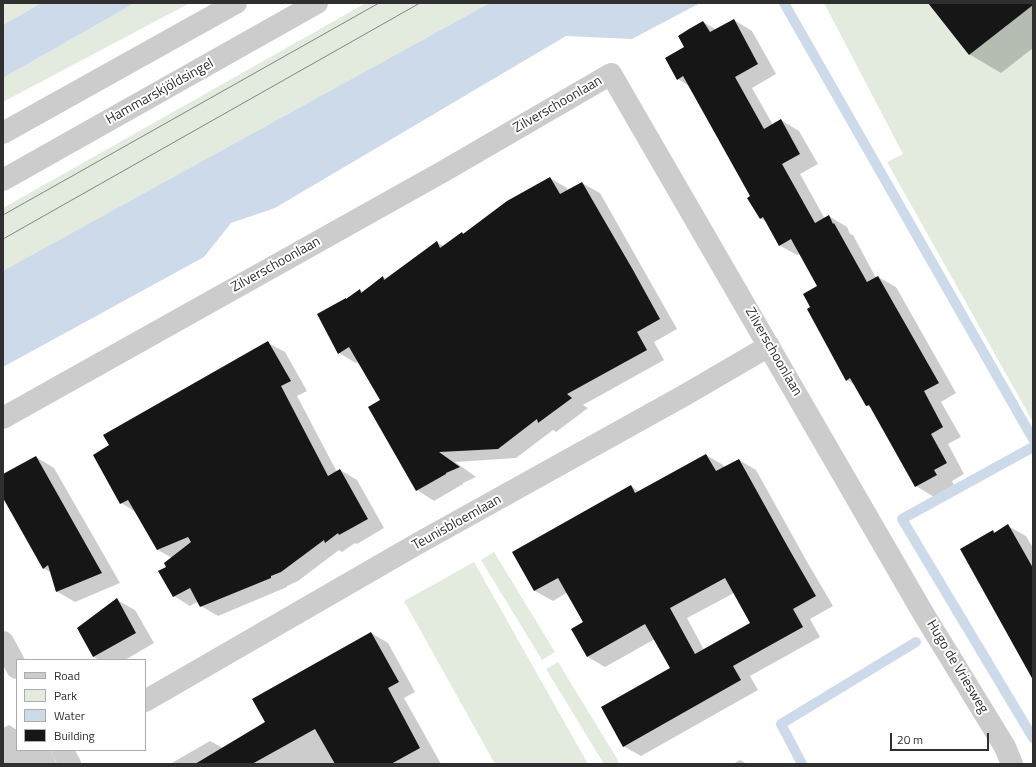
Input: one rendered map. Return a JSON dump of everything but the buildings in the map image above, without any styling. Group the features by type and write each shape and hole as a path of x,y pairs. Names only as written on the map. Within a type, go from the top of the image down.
{"street":[{"path":"3,133 236,3"},
{"name":"Hammarskjöldsingel","path":"3,180 317,3"},
{"name":"Zilverschoonlaan","path":"3,418 444,171 611,74 923,613"},
{"name":"Teunisbloemlaan","path":"146,699 410,548 685,395 769,346"},
{"name":"Hugo de Vriesweg","path":"923,613 1005,746 1012,764"},
{"path":"3,642 16,666"},
{"path":"63,751 70,764"}],"green space":[{"path":"3,3 41,3 3,25"},
{"path":"135,3 190,3 3,102 3,78"},
{"path":"366,3 518,3 3,283 3,208"},
{"path":"824,3 1033,3 1033,422 887,162 903,154"},
{"path":"494,552 555,652 542,660 481,560"},
{"path":"474,562 588,764 495,764 404,601"},
{"path":"558,662 619,762 616,764 604,764 546,669"}],"water":[{"path":"41,3 135,3 3,78 3,25"},
{"path":"490,3 700,3 632,39 566,36 275,208 231,223 204,257 3,367 3,271"}],"waterway":[{"path":"784,3 1033,439"},
{"path":"1033,447 902,519 1033,738"},
{"path":"802,764 781,724 916,642"}],"tram line":[{"path":"3,215 379,3"},
{"path":"3,239 420,3"}]}
